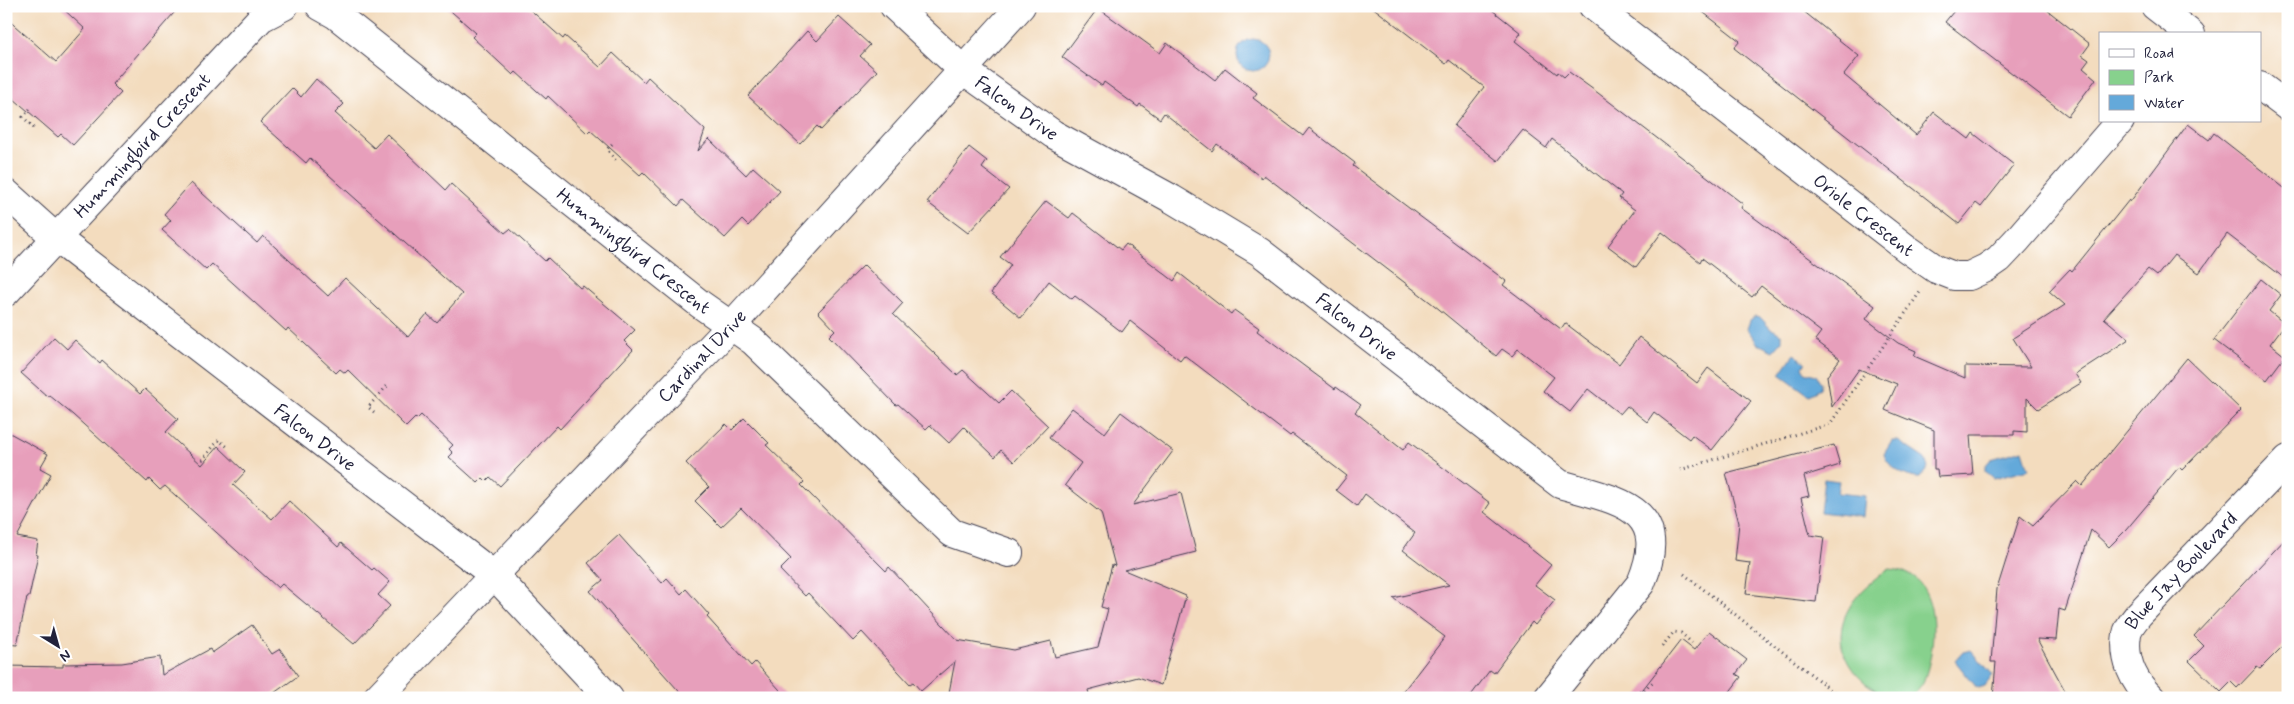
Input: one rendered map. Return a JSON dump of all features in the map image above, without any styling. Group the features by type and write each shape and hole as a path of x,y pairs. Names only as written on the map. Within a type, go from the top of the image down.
{"street":[{"name":"Hummingbird Crescent","path":"6,292 55,237 261,18 284,6"},
{"name":"Hummingbird Crescent","path":"320,6 336,15 700,304 753,341 952,533 1009,553"},
{"name":"Falcon Drive","path":"894,6 963,70 1053,134 1249,244 1560,484 1619,501 1640,515 1649,531 1652,547 1650,562 1641,583 1548,698"},
{"name":"Cardinal Drive","path":"377,698 732,326 1021,6"},
{"name":"Oriole Crescent","path":"1593,6 1853,208 1936,269 1954,276 1969,276 1999,259 2119,122"},
{"path":"2156,6 2188,32"},
{"path":"2262,88 2288,107"},
{"name":"Falcon Drive","path":"6,194 55,237 495,576 609,698"},
{"name":"Blue Jay Boulevard","path":"2151,698 2136,681 2127,664 2127,632 2139,614 2288,459"}],"path":[{"path":"30,109 23,117 34,128"},
{"path":"612,144 607,149 616,161"},
{"path":"1680,470 1830,424 1936,269"},
{"path":"374,412 368,406 388,385"},
{"path":"202,460 219,440 229,448"},
{"path":"1684,574 1841,698"},
{"path":"1662,646 1674,632 1681,633 1692,643"},
{"path":"1615,697 1644,690 1654,680"}],"green space":[{"path":"1888,569 1906,573 1918,582 1927,595 1932,611 1932,648 1929,665 1923,682 1910,698 1891,697 1866,683 1856,674 1843,650 1841,637 1843,624 1851,604 1860,593"}],"water":[{"path":"1253,39 1259,40 1264,44 1268,49 1268,61 1264,66 1259,70 1253,71 1247,70 1242,66 1238,61 1237,55 1238,49 1242,44 1247,40"},
{"path":"1755,316 1760,317 1769,327 1782,335 1782,341 1773,351 1758,344 1747,329 1750,320"},
{"path":"1794,354 1806,363 1803,366 1805,372 1816,375 1821,383 1820,389 1809,395 1780,374"},
{"path":"1892,441 1898,441 1925,459 1928,468 1920,478 1904,474 1893,468 1889,463 1884,454"},
{"path":"2023,450 2029,469 1994,478 1985,471 1985,466 1991,459"},
{"path":"1824,479 1839,481 1837,493 1865,496 1863,517 1820,512"},
{"path":"1971,650 1993,675 1985,686 1977,688 1955,661 1963,652"}],"building":[{"path":"60,6 180,6 112,84 121,93 73,145 61,134 58,137 6,92 6,18 56,62 85,29"},
{"path":"445,6 526,6 563,39 565,36 600,67 613,53 644,82 648,77 705,130 698,151 709,139 746,175 753,167 780,191 748,226 742,220 725,238 683,200 678,206 643,172 640,175 590,130 587,133 548,96 546,99 516,72 513,75 472,37 476,33"},
{"path":"1371,6 1487,6 1521,33 1515,41 1557,74 1558,72 1564,77 1569,72 1598,93 1743,204 1741,208 1875,306 1866,319 1898,343 1916,351 1914,356 1965,378 1965,366 2031,367 2013,338 2065,305 2049,291 2070,269 2072,271 2129,200 2130,202 2188,124 2209,140 2214,133 2288,191 2288,281 2227,234 2199,273 2174,255 2157,276 2148,269 2104,318 2129,339 2075,374 2081,383 2038,409 2027,398 2027,432 2014,431 2014,435 1970,435 1973,475 1938,477 1937,469 1934,469 1934,430 1885,410 1897,384 1859,369 1832,407 1827,376 1840,359 1815,340 1821,332 1761,286 1752,297 1702,258 1700,262 1662,232 1636,267 1608,246 1635,210 1619,198 1622,194 1552,139 1546,148 1523,130 1498,161 1454,126 1484,87 1449,60 1446,64"},
{"path":"1695,6 1797,6 1859,56 1844,75 1916,135 1934,112 1969,139 1973,133 2014,165 1981,207 1976,203 1959,224 1734,48 1740,41"},
{"path":"1958,6 2042,6 2090,44 2082,55 2089,60 2083,68 2096,79 2068,116 1945,22"},
{"path":"1098,8 1160,53 1167,43 1215,80 1225,68 1257,93 1253,98 1303,136 1309,128 1355,163 1353,166 1506,281 1503,285 1561,329 1565,323 1619,364 1639,337 1697,383 1708,368 1751,401 1712,450 1692,435 1689,439 1654,412 1647,422 1627,406 1620,414 1588,389 1570,412 1543,391 1554,377 1518,349 1512,356 1502,349 1496,356 1434,305 1264,175 1262,178 1217,144 1212,151 1164,113 1160,119 1140,104 1138,107 1104,82 1102,86 1062,57"},
{"path":"839,17 870,45 860,56 877,71 821,130 817,126 800,144 748,96 807,31 817,41"},
{"path":"316,79 344,104 335,113 374,148 387,134 446,190 451,184 505,233 510,229 545,261 548,258 580,288 583,286 635,330 624,341 633,350 560,429 557,426 500,486 490,477 486,481 483,478 478,483 449,457 453,453 449,449 453,445 421,415 417,419 416,417 406,427 348,370 345,373 340,369 336,373 288,328 286,331 212,264 206,270 162,230 171,220 164,214 191,183 257,243 263,236 328,296 345,278 408,337 427,314 437,323 462,294 310,158 306,163 260,122 292,88 301,97"},
{"path":"969,147 987,161 982,168 1009,189 968,233 927,202"},
{"path":"1046,201 1069,218 1073,213 1121,250 1126,244 1174,281 1179,273 1231,314 1234,310 1259,328 1257,331 1335,389 1336,387 1361,405 1355,412 1403,450 1409,442 1490,503 1484,512 1551,565 1535,585 1555,600 1535,625 1532,622 1494,673 1490,670 1469,698 1398,698 1445,637 1393,598 1449,585 1403,550 1415,533 1365,494 1357,506 1336,490 1347,476 1292,434 1290,436 1184,355 1180,360 1130,321 1122,332 1075,296 1072,299 1049,281 1021,318 991,293 1011,265 1000,257"},
{"path":"864,265 903,303 893,314 957,375 963,370 999,403 1011,391 1048,426 1014,462 1001,450 995,457 964,427 949,443 930,425 926,429 898,404 896,405 829,336 835,330 818,312"},
{"path":"2261,279 2281,295 2269,311 2285,324 2270,344 2285,356 2267,380 2214,340"},
{"path":"54,337 67,349 75,340 100,363 102,360 140,394 145,389 178,419 166,432 202,465 218,446 245,472 233,485 272,519 289,501 338,547 341,543 372,570 374,568 390,582 378,595 390,606 354,644 282,584 278,588 165,486 160,490 149,479 147,482 73,415 49,395 48,397 21,373"},
{"path":"2187,358 2241,410 2182,470 2179,467 2126,530 2109,547 2091,530 2065,611 2059,609 2056,640 2037,639 2069,698 1993,698 1996,662 1991,662 1997,589 2020,516 2033,526 2077,481 2082,486"},
{"path":"1072,408 1105,433 1121,412 1173,451 1133,505 1181,493 1196,552 1124,570 1186,596 1161,685 1138,677 1088,690 1090,698 948,698 955,661 921,691 913,682 910,684 862,632 853,641 808,593 805,596 780,570 791,559 741,508 721,527 695,501 709,487 686,463 726,424 732,430 744,418 769,443 766,445 804,482 801,485 886,571 889,567 957,640 1014,650 1051,641 1055,657 1098,647 1108,609 1101,607 1112,565 1115,566 1101,513 1065,485 1081,463 1049,438"},
{"path":"6,431 48,454 40,468 51,474 17,537 38,541 36,555 38,555 17,645 6,644"},
{"path":"1834,445 1840,465 1804,476 1809,496 1801,498 1810,535 1824,537 1816,602 1746,594 1750,563 1735,561 1739,523 1726,473"},
{"path":"619,535 662,583 667,578 681,594 686,589 709,615 707,617 751,666 755,662 787,698 685,698 590,591 603,580 588,563"},
{"path":"2288,536 2288,641 2260,669 2257,667 2237,688 2231,682 2221,692 2189,661 2204,646 2194,636"},
{"path":"252,625 272,654 280,649 298,676 267,698 6,698 6,666 63,667 63,664 122,663 160,657 162,675 210,649 212,653"},
{"path":"1709,631 1747,660 1736,674 1741,677 1725,698 1636,698 1681,640 1694,650"}]}
